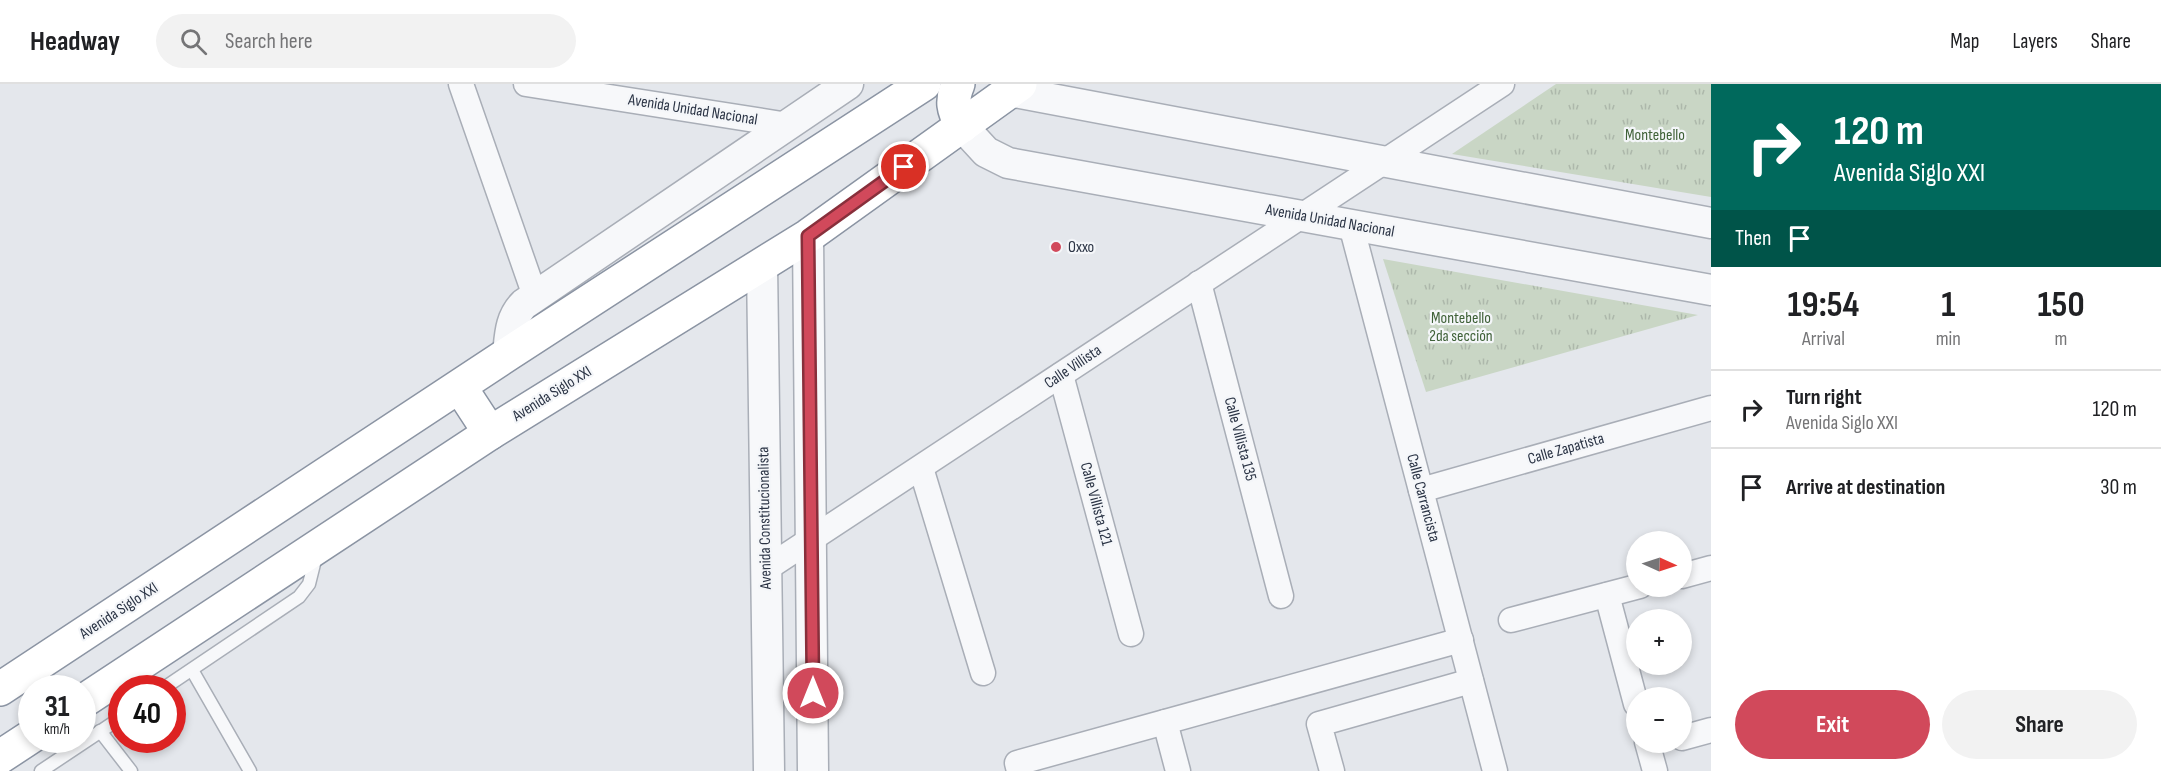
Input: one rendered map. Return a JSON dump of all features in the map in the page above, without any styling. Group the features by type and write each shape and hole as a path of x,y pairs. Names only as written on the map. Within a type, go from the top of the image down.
{"highway":[{"name":"Avenida Siglo XXI","path":"0,689 508,354 924,84"},
{"path":"958,84 953,95 953,111 962,126"},
{"name":"Avenida Siglo XXI","path":"96,693 490,433 808,236 1014,88"},
{"path":"460,387 490,433"},
{"path":"0,757 18,745"}],"street":[{"path":"461,84 535,296"},
{"name":"Avenida Unidad Nacional","path":"526,84 788,125"},
{"path":"508,354 510,329 516,312 535,296 848,84"},
{"path":"1062,101 1088,84"},
{"name":"Calle Villista","path":"766,569 1503,84"},
{"path":"1014,88 1062,101 1380,163 1711,223"},
{"name":"Avenida Unidad Nacional","path":"962,126 986,152 1008,163 1711,290"},
{"name":"Calle Carrancista","path":"1351,225 1495,771"},
{"path":"808,236 813,771"},
{"name":"Avenida Constitucionalista","path":"762,264 769,771"},
{"name":"Calle Villista 135","path":"1199,283 1281,596"},
{"name":"Calle Villista 121","path":"1060,375 1131,634"},
{"name":"Calle Zapatista","path":"1421,490 1711,408"},
{"path":"921,468 983,673"},
{"path":"1692,573 1711,568"},
{"path":"1511,620 1626,590"},
{"path":"1607,595 1631,687"},
{"path":"1019,771 1017,763 1461,640"},
{"path":"1332,771 1319,724 1471,681"},
{"path":"1166,722 1178,771"},
{"path":"1692,735 1711,730"},
{"path":"1653,753 1654,771"}],"lane":[{"path":"184,675 299,597 309,584 319,546"},
{"path":"192,670 250,771"},
{"path":"41,771 108,726"},
{"path":"100,731 131,771"}],"green space":[{"name":"Montebello","path":"1556,84 1711,84 1711,197 1452,154"},
{"name":"Montebello 2da sección","path":"1383,259 1698,315 1426,392"}],"place":[{"name":"Oxxo","path":"1056,247"}],"route":[{"path":"813,693 808,236 904,167"}]}
